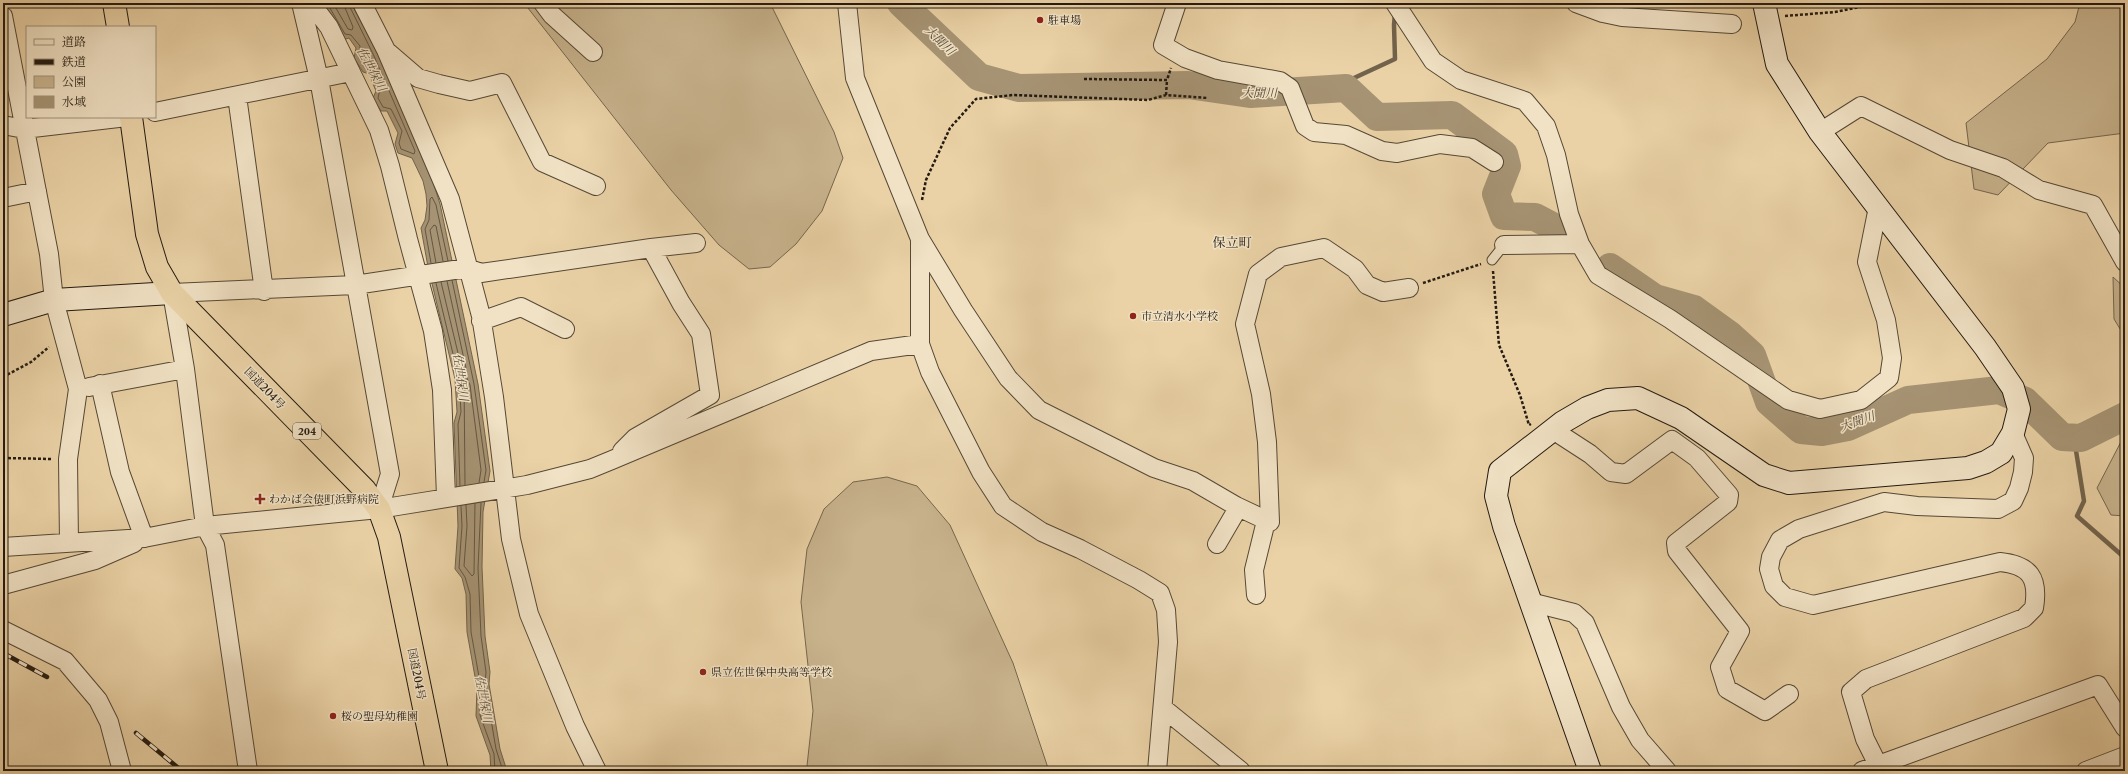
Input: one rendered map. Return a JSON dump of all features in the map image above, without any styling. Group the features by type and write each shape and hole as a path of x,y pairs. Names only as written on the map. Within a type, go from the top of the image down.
{"highway":[{"path":"118,26 119,4"},
{"name":"国道204号","path":"131,118 147,234 157,267 172,293 365,490 379,509 390,537 437,771"}],"street":[{"path":"301,3 318,79 390,474 379,509"},
{"path":"311,3 329,27 379,130 433,330 442,390 452,496"},
{"path":"362,3 386,50 450,199 481,321 494,396 511,539 529,614 575,726 598,771"},
{"path":"543,3 552,15 593,52"},
{"path":"847,3 855,78 917,231 963,310 1008,378 1039,410 1154,468 1193,481 1238,508 1270,522 1266,442 1261,394 1245,324 1258,274 1281,257 1324,248 1354,269 1367,285 1383,292 1409,288"},
{"path":"1177,3 1163,45 1176,53 1218,70 1280,81 1290,88 1305,126 1314,132 1346,134 1382,151 1397,153 1440,144 1472,148 1494,162"},
{"path":"1576,3 1603,13 1622,17 1732,24"},
{"path":"1401,10 1433,61 1461,80 1525,101 1546,126 1556,155 1569,214 1580,244 1598,275 1670,319 1788,400 1820,409 1854,402 1861,400 1889,378 1892,358 1886,320 1867,262 1878,207"},
{"path":"1590,771 1530,602 1496,496 1496,486 1500,470 1544,427 1608,400 1638,398 1680,418 1764,475 1789,483 1968,468 1986,462 2001,453 2013,433 2019,409 2013,388 1985,347 1820,132 1777,64 1766,12"},
{"path":"3,16 49,254 54,300 78,389 68,459 69,543"},
{"path":"386,50 418,78 470,91 502,83 542,162 596,186"},
{"path":"156,112 350,72"},
{"path":"237,96 264,291"},
{"path":"1820,132 1860,106 1950,150 2003,168 2039,190 2093,205 2125,262"},
{"path":"3,125 24,129 118,118"},
{"path":"3,198 37,191"},
{"path":"917,231 920,344 930,372 981,472 1003,506 1042,532 1139,580 1160,593 1166,610 1168,642 1157,771"},
{"path":"3,315 54,300 172,293 264,291 355,286 418,274 467,268 481,273 651,248 696,243"},
{"path":"1504,246 1580,244"},
{"path":"612,460 635,438 710,395 701,334 681,303 651,248"},
{"path":"172,293 185,369 205,526 215,545 248,771"},
{"path":"481,321 521,307 565,329"},
{"path":"3,546 144,538 205,526 379,509 452,496 504,490 590,469 870,351 920,344"},
{"path":"78,389 185,369"},
{"path":"100,384 120,472 144,538"},
{"path":"1544,427 1590,454 1611,472 1626,474 1672,440 1697,458 1729,495 1728,502 1676,543 1677,551 1740,631 1720,667 1727,689 1765,711 1789,694"},
{"path":"2013,433 2024,458 2023,472 2019,488 2013,501 1998,509 1917,506 1884,502 1799,529 1780,540 1771,557 1769,569 1774,586 1785,597 1813,605 2000,562 2017,564 2028,572 2034,580 2037,588 2034,608 2024,618 1866,679 1851,692 1873,769 2098,685 2125,728"},
{"path":"1218,544 1238,508"},
{"path":"1256,595 1254,570 1266,521"},
{"path":"3,585 95,560 144,538"},
{"path":"1530,602 1574,613 1585,623 1621,707 1640,740 1667,771"},
{"path":"3,630 65,661 98,700 109,722 122,771"},
{"path":"1163,708 1241,771"},
{"path":"2086,771 2125,756"}],"lane":[{"path":"1492,260 1504,246"}],"path":[{"path":"1766,12 1785,16 1835,12 1880,3"},
{"path":"1084,79 1166,80 1176,53"},
{"path":"1166,94 1167,81"},
{"path":"917,231 926,180 950,128 976,99 1013,95 1148,100 1166,94 1208,98"},
{"path":"1409,288 1492,260 1498,345 1520,395 1528,425 1544,427"},
{"path":"3,377 31,362 64,336"},
{"path":"3,458 68,459"}],"green space":[{"path":"524,3 770,3 834,132 843,158 822,211 796,244 770,267 749,269 719,245 671,190"},
{"path":"2080,3 2122,3 2125,8 2125,133 2048,143 1998,195 1974,189 1966,123 2047,59 2075,22"},
{"path":"2113,277 2125,288 2125,337 2114,319"},
{"path":"2125,434 2125,516 2111,515 2097,488"},
{"path":"887,477 917,486 950,525 1013,663 1049,771 804,771 807,766 813,711 801,602 807,549 824,509 853,482"}],"water":[{"name":"佐世保川","path":"322,3 351,3 378,54 433,182 440,204 478,384 490,471 483,512 482,567 485,636 490,672 489,684 500,749 507,771 491,771 490,755 476,716 477,688 467,632 466,594 462,578 455,569 458,526 454,423 457,412 455,379 428,267 421,228 425,220 427,206 423,181 412,158 398,153 395,144 398,133 387,111 381,111 373,98 376,91 369,74 363,72 354,58 356,48 349,38 343,40"}],"building":[{"path":"3,68 4,86 9,85 10,92 3,92"}],"waterway":[{"name":"大聞川","path":"901,3 979,77 1019,88 1188,85 1250,94 1346,88 1377,117 1452,115 1504,154 1507,166 1496,194 1504,216 1535,217 1556,228"},
{"path":"1832,3 1852,3"},
{"path":"1346,88 1354,78 1395,59 1395,13"},
{"name":"大聞川","path":"1610,267 1655,298 1694,309 1730,335 1752,355 1769,402 1801,430 1822,432 1848,427 1908,400 1999,390 2025,401 2062,437 2081,438 2125,416"},
{"path":"2074,438 2084,501 2077,516 2125,558"}],"railway":[{"path":"3,653 47,677"},
{"path":"136,733 182,771"}],"place":[{"name":"駐車場","path":"1040,20"},
{"name":"市立清水小学校","path":"1133,316"},
{"name":"わかば会俵町浜野病院","path":"260,499"},
{"name":"県立佐世保中央高等学校","path":"703,672"},
{"name":"桜の聖母幼稚園","path":"333,716"}],"district":[{"name":"保立町","path":"1232,242"}]}
